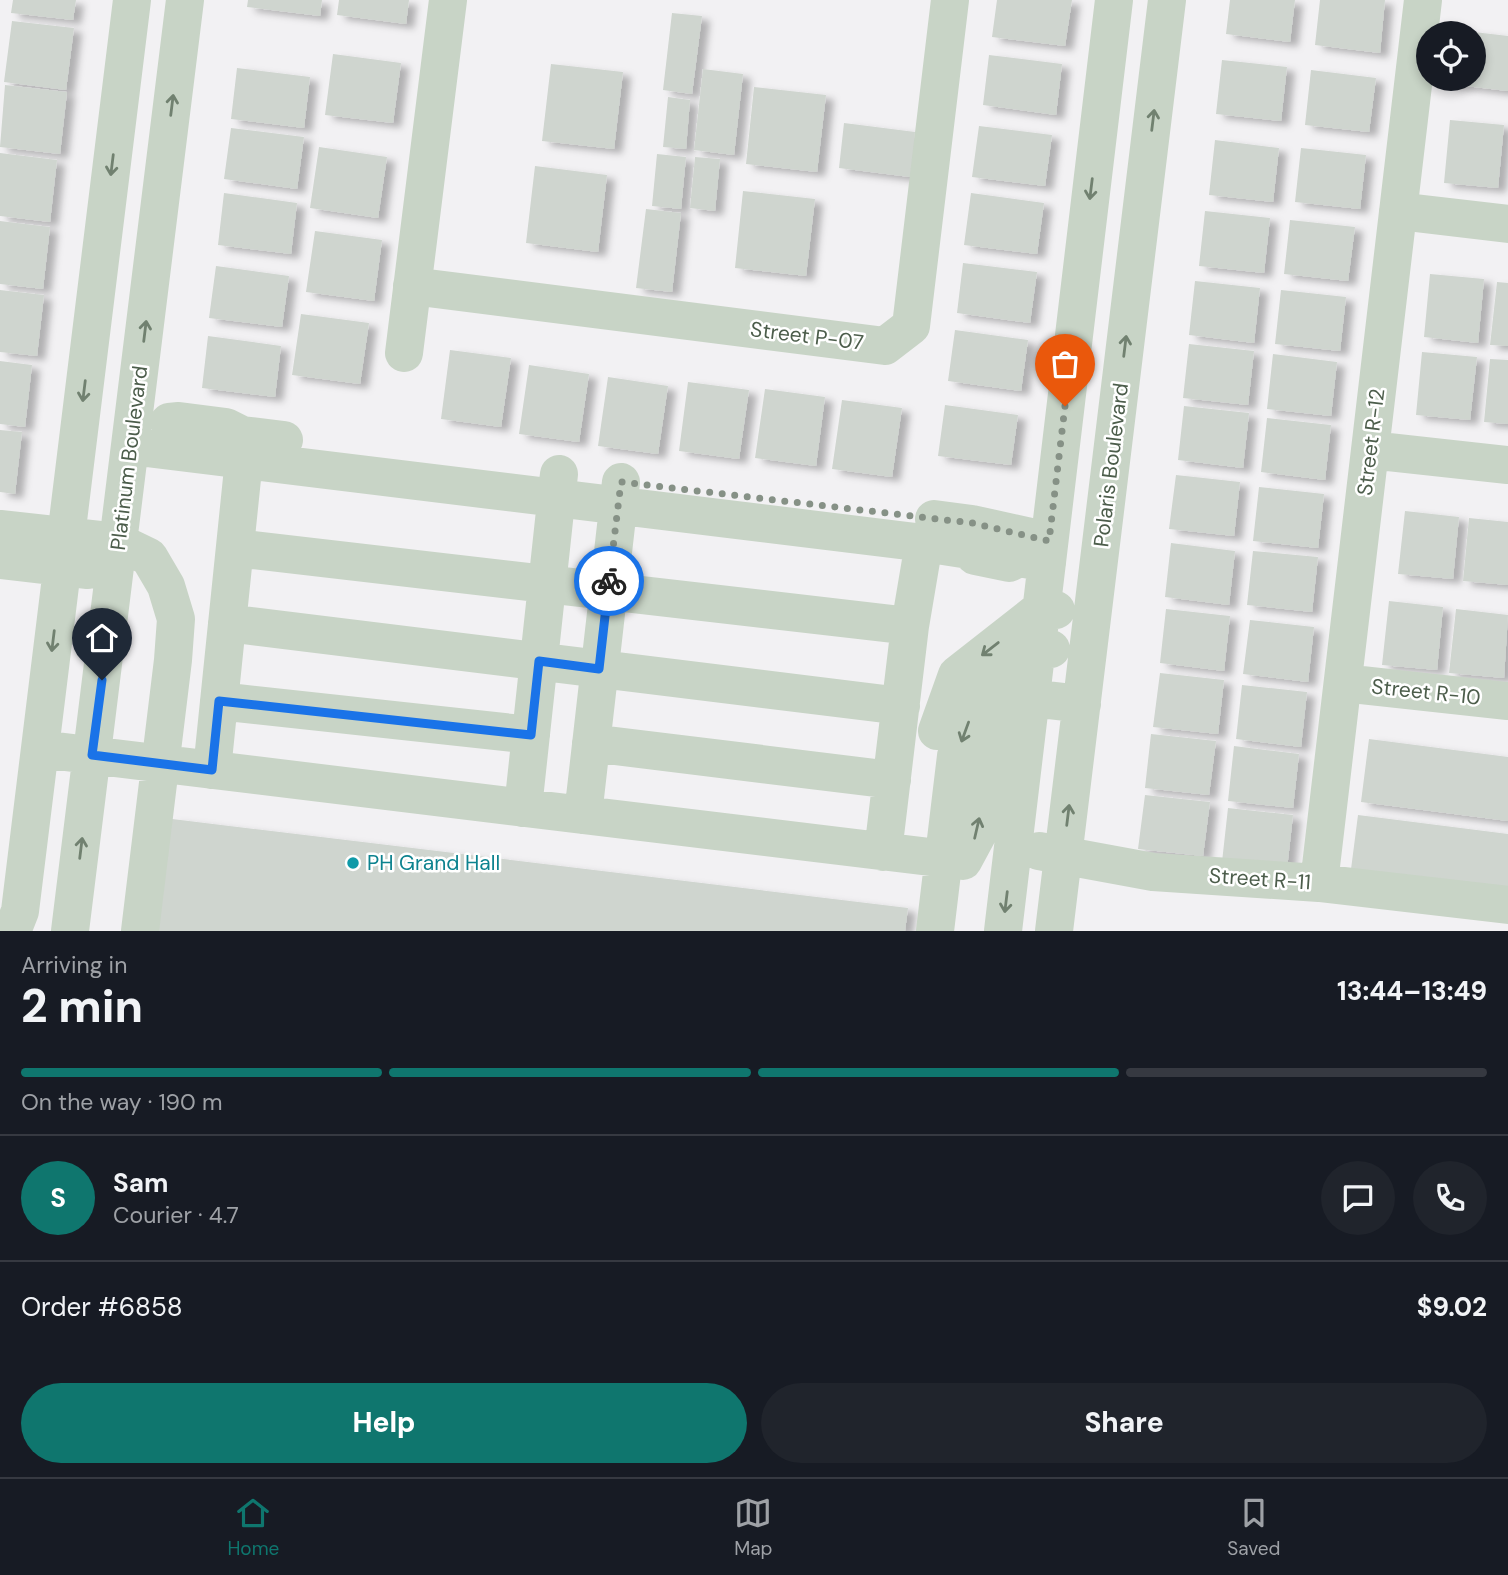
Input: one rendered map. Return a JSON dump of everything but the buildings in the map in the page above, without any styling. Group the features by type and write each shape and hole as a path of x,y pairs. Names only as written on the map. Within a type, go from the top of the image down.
{"street":[{"path":"71,924 14,921 40,749 132,0"},
{"name":"Platinum Boulevard","path":"71,924 150,762 117,557 150,434 185,0"},
{"path":"404,353 447,0"},
{"path":"1003,931 1041,609 1036,550 1114,0"},
{"name":"Polaris Boulevard","path":"1054,931 1167,0"},
{"name":"Street R-12","path":"1319,883 1423,0"},
{"name":"Street P-07","path":"412,286 885,346 911,326 941,1"},
{"path":"1398,211 1508,224"},
{"path":"150,434 231,449 971,537"},
{"path":"150,762 219,701 235,548 231,449"},
{"path":"1370,450 1508,465"},
{"path":"523,808 558,487"},
{"path":"620,494 924,543 971,537"},
{"path":"583,815 620,494"},
{"path":"971,537 981,521 1021,528 1036,550"},
{"path":"0,529 64,551 117,557 149,556 166,586 176,620 150,762 139,931"},
{"path":"924,543 910,626 892,780 935,931"},
{"path":"235,548 910,626"},
{"path":"0,560 64,551 117,557"},
{"path":"915,855 929,754 957,675 1041,609 1093,614"},
{"path":"227,623 901,706"},
{"path":"915,855 979,692 1037,648 1088,653"},
{"name":"Street R-10","path":"1343,683 1508,701"},
{"path":"40,749 963,861 977,835 988,759 1004,721 1031,698 1082,704"},
{"path":"219,701 531,735"},
{"path":"590,743 892,780"},
{"name":"Street R-11","path":"1013,848 1063,854 1153,872 1319,883 1508,905"}],"way so far":[{"path":"609,581 621,482 972,523 1049,541 1065,406"}],"place":[{"name":"PH Grand Hall","path":"353,863"}],"route":[{"path":"102,680 92,755 212,770 219,701 531,735 539,661 599,669 609,581"}]}
